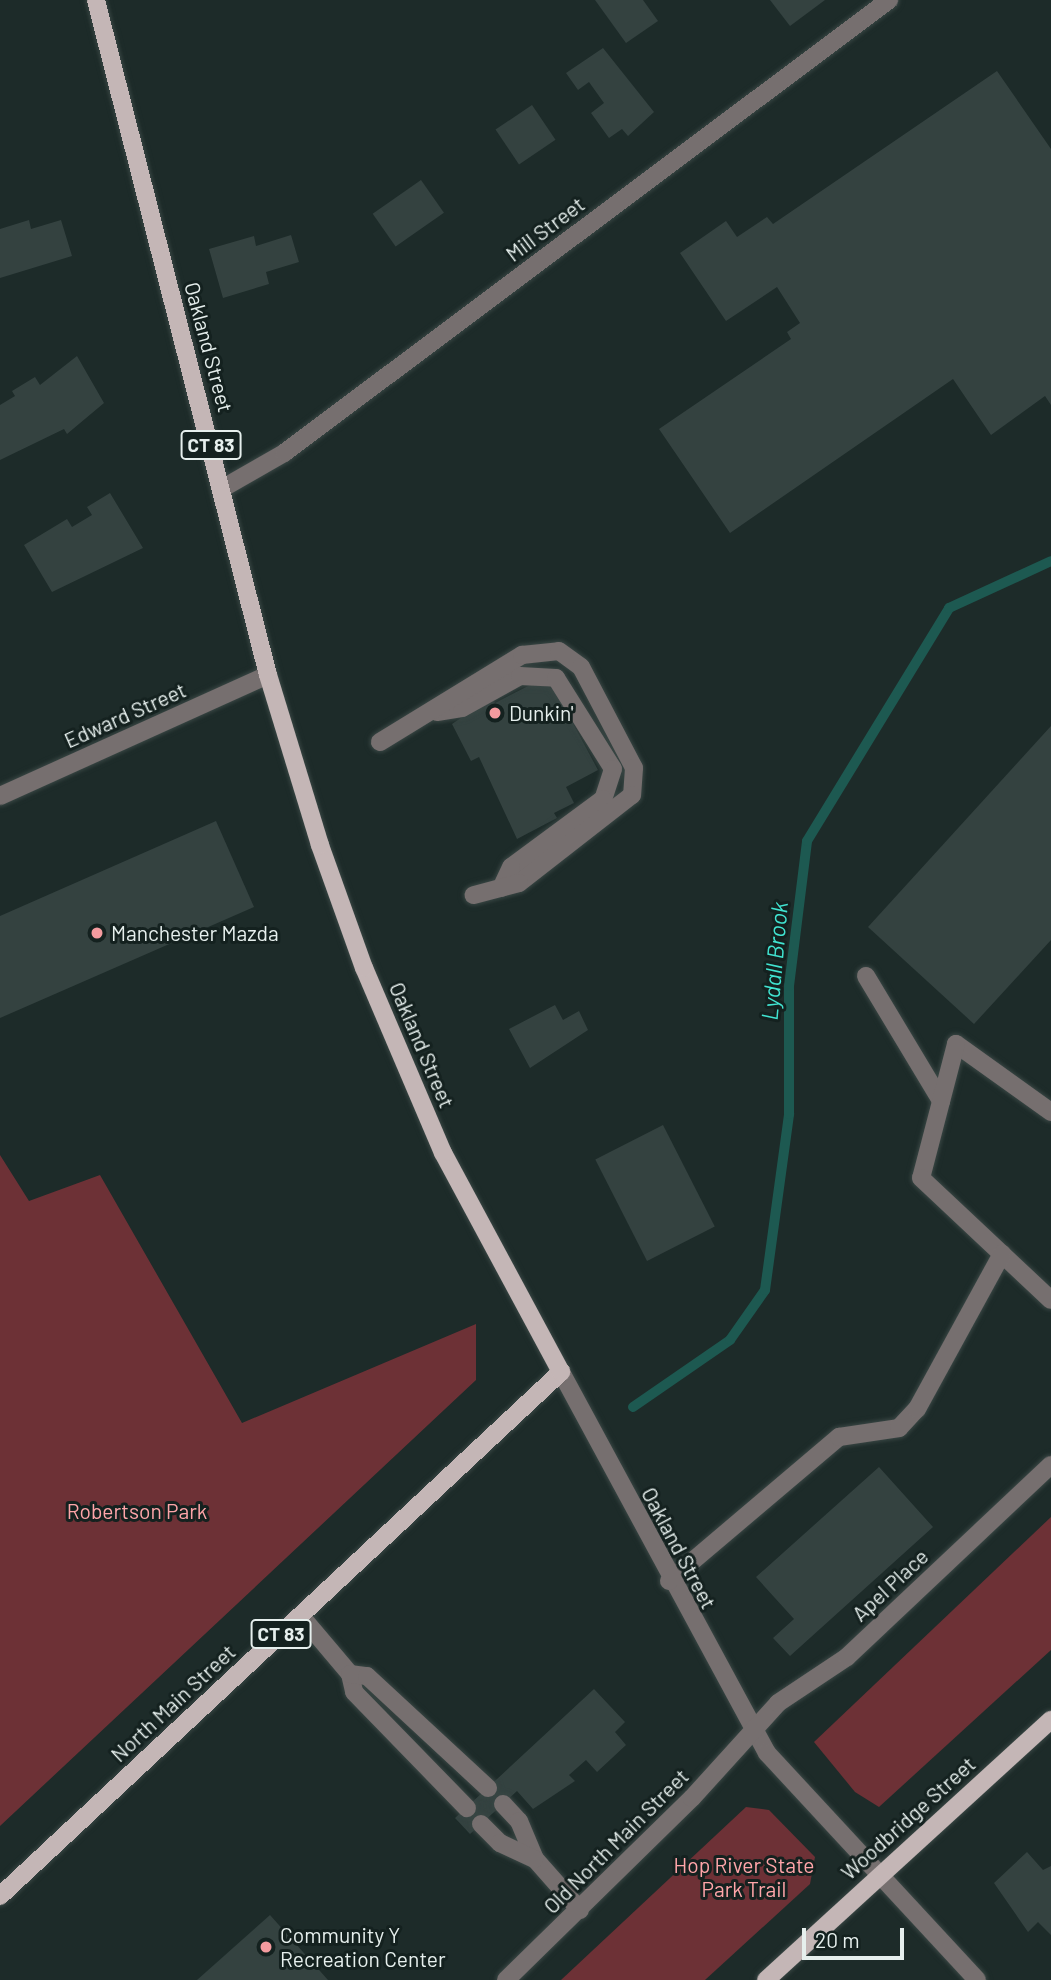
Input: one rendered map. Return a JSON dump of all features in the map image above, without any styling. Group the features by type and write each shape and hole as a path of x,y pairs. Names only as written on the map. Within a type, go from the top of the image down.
{"main road":[{"name":"Oakland Street","path":"96,0 223,488 268,675 363,968 443,1153 561,1372"},
{"name":"North Main Street","path":"0,1896 561,1372"},
{"name":"Woodbridge Street","path":"766,1980 881,1871 1051,1720"}],"street":[{"name":"Mill Street","path":"223,488 284,453 889,0"},
{"path":"380,742 522,655 559,651 581,667 634,768 632,795 614,814 519,883 474,895"},
{"path":"425,715 462,708 520,676 545,674 566,686 613,769 603,799 511,867 501,888"},
{"name":"Edward Street","path":"0,796 268,675"},
{"path":"866,976 941,1101"},
{"path":"1051,1112 956,1044 920,1178 1051,1300"},
{"path":"669,1581 839,1437 899,1428 917,1409 1002,1254"},
{"name":"Oakland Street","path":"561,1372 669,1581 753,1730 784,1772 881,1871 978,1980"},
{"name":"Apel Place","path":"753,1730 778,1703 847,1657 1051,1465"},
{"path":"301,1616 350,1674 354,1692 467,1808"},
{"path":"350,1674 367,1676 488,1788"},
{"name":"Old North Main Street","path":"506,1980 580,1910 753,1730"},
{"path":"503,1804 519,1821 535,1859 580,1910"},
{"path":"481,1824 500,1843 535,1859"}],"green space":[{"name":"Robertson Park","path":"0,1155 29,1201 100,1175 242,1423 476,1324 476,1380 0,1826"},
{"path":"1051,1517 1051,1650 879,1807 855,1792 814,1742"},
{"name":"Hop River State Park Trail","path":"746,1807 769,1810 815,1857 810,1884 705,1980 561,1980"}],"building":[{"path":"595,0 643,0 658,21 626,43"},
{"path":"770,0 825,0 790,26"},
{"path":"603,48 654,112 628,136 622,129 609,138 591,113 604,103 589,82 578,90 566,73"},
{"path":"997,71 1051,149 1051,405 1045,396 991,435 953,379 730,533 659,429 791,339 787,332 800,323 777,287 726,321 680,253 726,221 737,237 767,217 773,224"},
{"path":"532,105 555,140 519,164 496,130"},
{"path":"421,180 444,213 396,247 373,214"},
{"path":"29,220 31,229 61,220 72,256 0,278 0,229"},
{"path":"291,235 299,262 266,272 269,284 223,298 209,249 254,236 256,246"},
{"path":"77,356 104,403 67,434 64,429 0,460 0,405 15,396 12,391 35,377 40,385"},
{"path":"110,493 143,548 52,592 24,545 67,519 72,527 92,515 87,507"},
{"path":"532,684 554,688 598,770 566,787 574,803 554,813 557,818 517,839 479,757 471,761 452,724 492,697 495,703"},
{"path":"1051,726 1051,940 974,1024 868,927"},
{"name":"Manchester Mazda","path":"216,821 254,907 0,1018 0,916"},
{"path":"555,1005 563,1020 579,1011 588,1030 530,1068 509,1029"},
{"path":"663,1125 715,1227 647,1261 595,1160"},
{"path":"879,1467 933,1527 790,1656 773,1638 794,1619 756,1577"},
{"path":"594,1689 625,1722 615,1732 626,1745 597,1772 586,1760 569,1775 575,1781 533,1809 517,1791 470,1834 455,1818"},
{"path":"1027,1852 1043,1870 1051,1866 1051,1935 1038,1922 1028,1932 994,1883"},
{"name":"Community Y Recreation Center","path":"270,1915 328,1980 197,1980"}],"waterway":[{"name":"Lydall Brook","path":"633,1407 730,1340 765,1290 789,1114 789,986 807,841 949,608 1051,561"}],"place":[{"name":"Dunkin'","path":"495,713"},
{"name":"Manchester Mazda","path":"97,933"},
{"name":"Community Y Recreation Center","path":"266,1947"}]}
